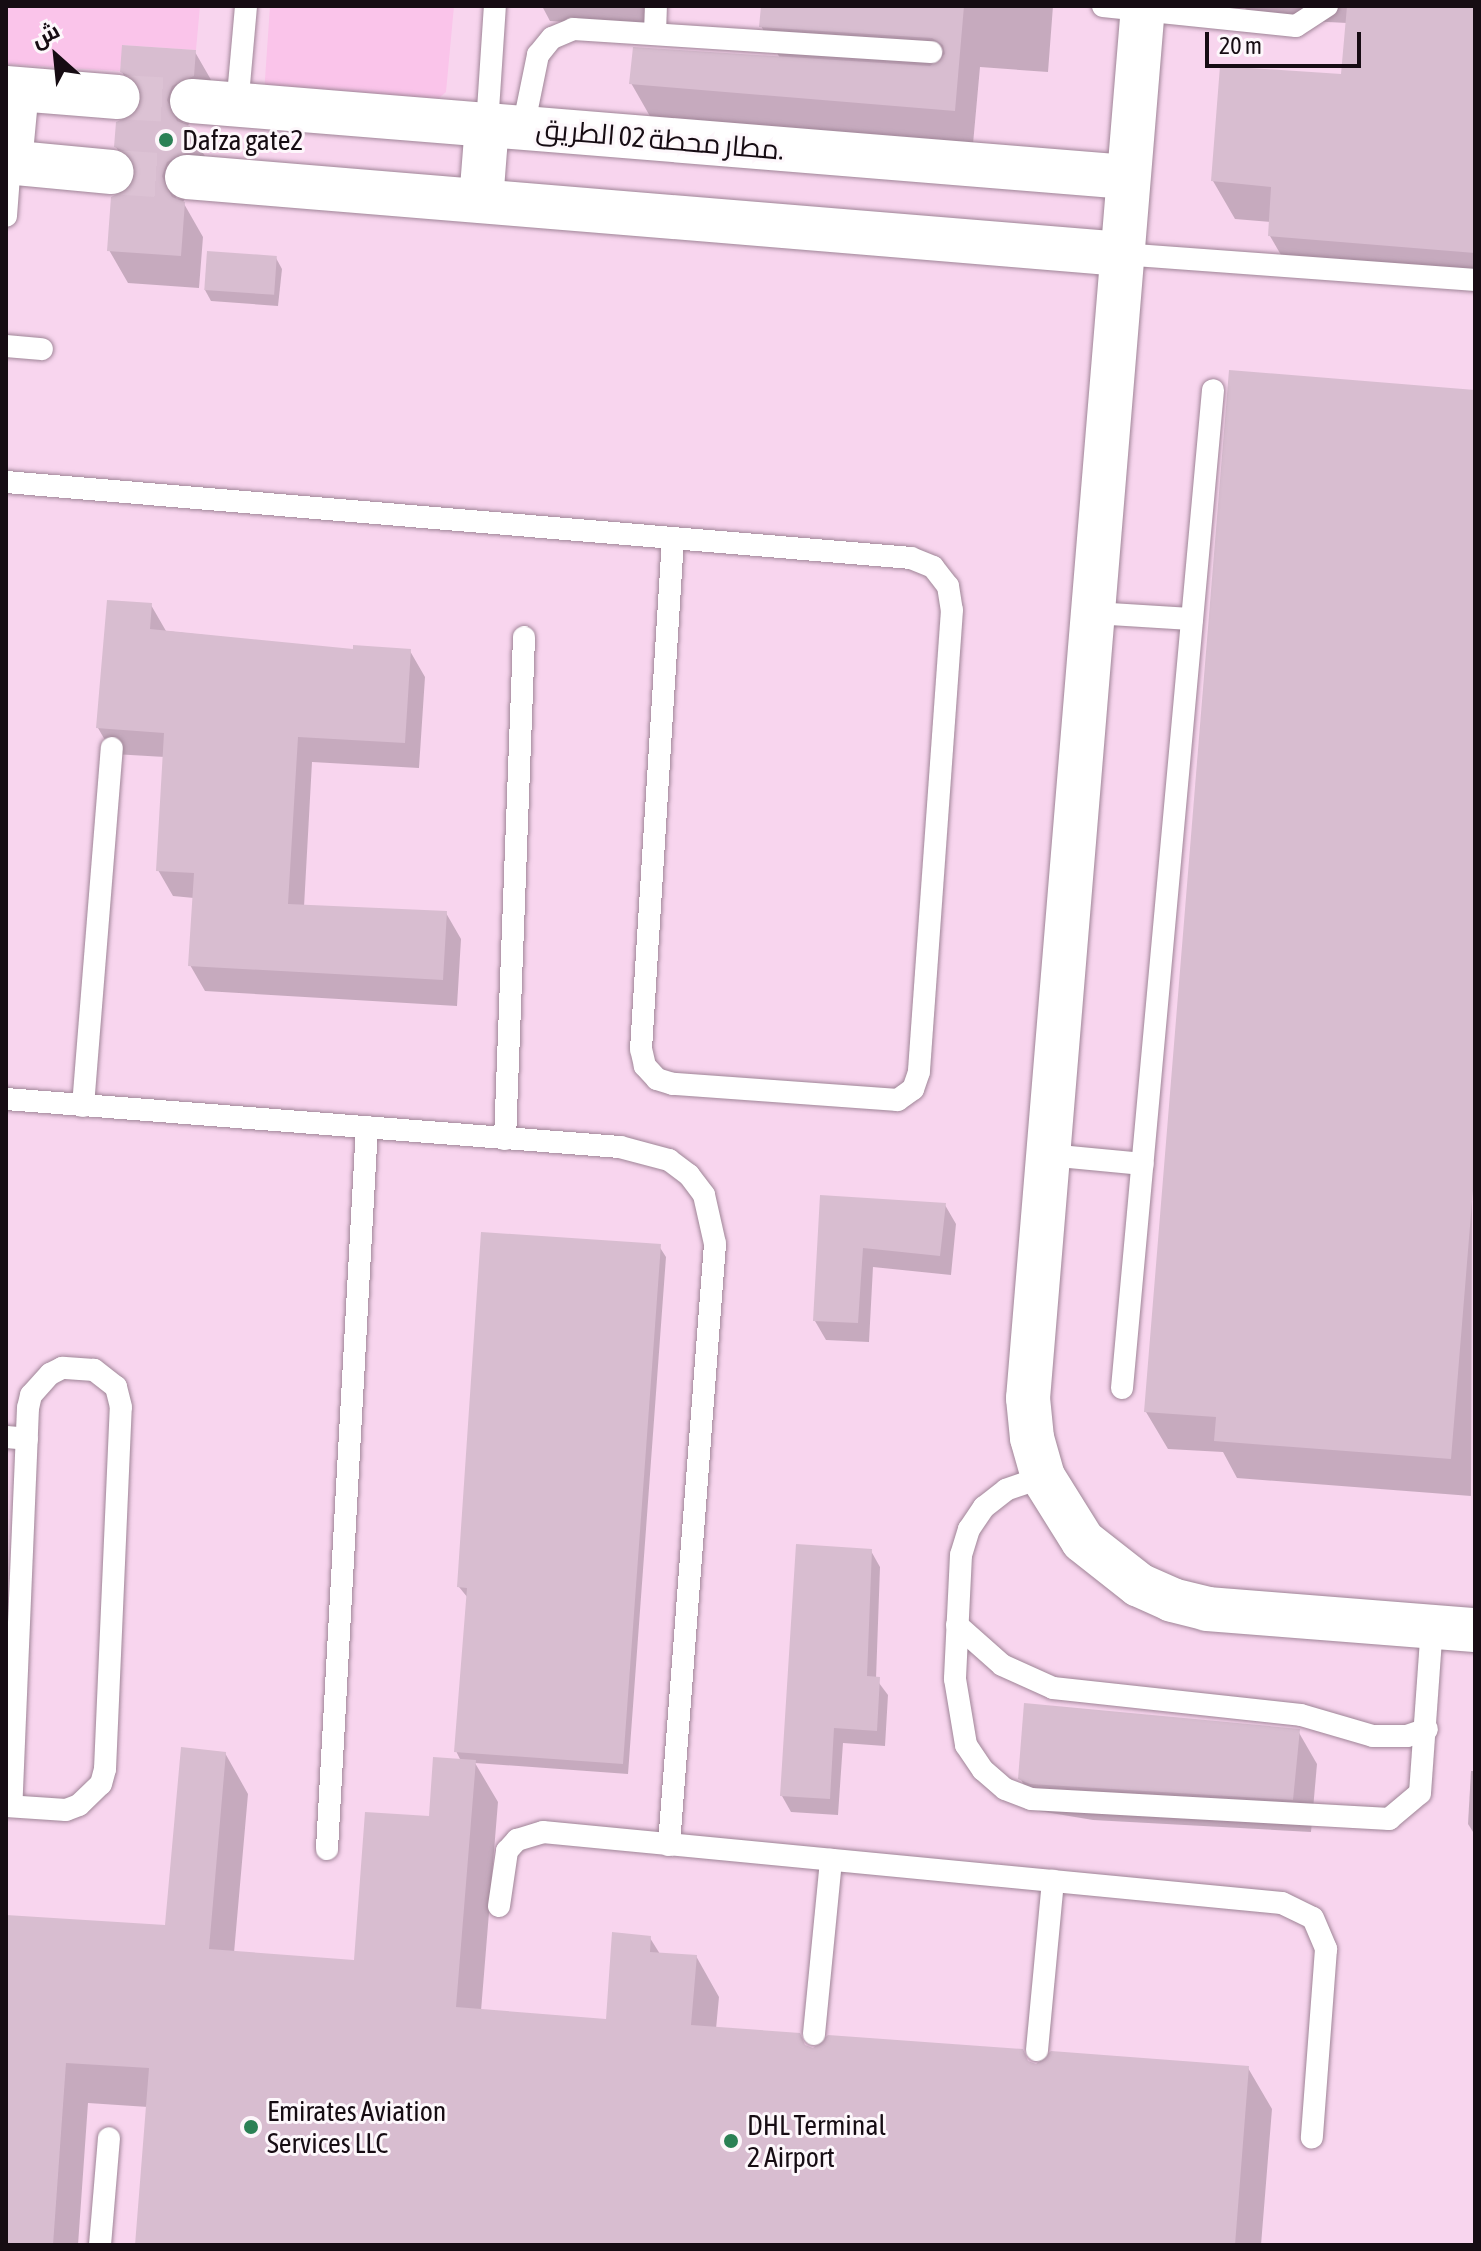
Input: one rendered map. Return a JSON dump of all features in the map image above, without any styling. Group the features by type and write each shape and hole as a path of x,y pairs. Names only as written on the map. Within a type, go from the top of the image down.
{"street":[{"path":"1129,8 1127,177 1122,254 1028,1398 1043,1477 1083,1541 1139,1585 1172,1600 1207,1609 1475,1630"},
{"path":"112,172 8,162 12,89 118,97"},
{"name":"مطار محطة 02 الطريق.","path":"192,101 1127,177"},
{"path":"481,201 505,127"},
{"path":"187,177 1122,254"}],"lane":[{"path":"237,107 246,6"},
{"path":"495,6 505,127"},
{"path":"655,33 656,6"},
{"path":"1129,8 1296,26 1327,6"},
{"path":"505,127 534,66 552,38 573,29 931,52"},
{"path":"6,216 8,162"},
{"path":"1122,254 1475,280"},
{"path":"6,346 42,349"},
{"path":"1122,1388 1213,390"},
{"path":"6,482 911,558 933,567 948,586 952,610 919,1072 913,1089 898,1100 673,1084 657,1079 645,1066 641,1049 673,539"},
{"path":"1093,613 1192,619"},
{"path":"505,1139 524,637"},
{"path":"83,1106 112,748"},
{"path":"6,1099 646,1151 689,1175 713,1218 669,1845"},
{"path":"327,1849 367,1127"},
{"path":"1049,1155 1143,1164"},
{"path":"62,1368 94,1370 116,1387 121,1407 105,1769 101,1784 79,1805 66,1810 8,1806 16,1438 31,1395 50,1374 62,1368"},
{"path":"1043,1477 1006,1490 984,1507 969,1529 961,1555 957,1625 955,1679 966,1745 994,1779 1031,1799 1389,1819 1420,1793 1432,1627"},
{"path":"957,1625 1002,1665 1053,1688 1301,1715 1373,1736 1407,1736 1427,1729"},
{"path":"499,1906 507,1851 529,1834 1282,1903 1313,1918 1326,1949 1312,2137"},
{"path":"814,2034 831,1860"},
{"path":"1037,2050 1053,1881"},
{"path":"100,2245 109,2138"}],"shaded area":[{"path":"6,6 1475,6 1475,2245 6,2245"},
{"path":"6,6 200,6 196,50 123,45 120,71 6,64"},
{"path":"270,6 454,6 446,92 432,104 264,94"}],"building":[{"path":"761,6 964,6 955,111 629,84 633,47 930,66 945,54 943,45 932,38 759,27"},
{"path":"1347,6 1475,6 1475,253 1268,236 1271,187 1211,181 1220,66 1341,74"},
{"path":"122,45 196,50 194,76 172,86 167,100 177,121 190,126 188,152 167,162 162,176 172,197 185,202 181,256 107,251 111,197 132,187 137,174 127,152 114,147 116,122 138,112 143,98 133,77 120,72"},
{"path":"207,251 277,256 274,295 204,290"},
{"path":"1229,370 1475,390 1475,1165 1451,1459 1214,1441 1216,1417 1144,1412"},
{"path":"107,600 152,603 150,629 353,649 353,645 411,649 405,743 298,737 288,904 447,911 443,980 188,966 194,873 156,871 164,733 96,728"},
{"path":"820,1195 946,1203 940,1256 863,1248 858,1323 813,1321"},
{"path":"481,1232 661,1244 623,1764 454,1752 467,1588 457,1587"},
{"path":"796,1544 872,1549 867,1676 880,1677 877,1731 834,1728 830,1799 780,1796"},
{"path":"1024,1703 1300,1729 1293,1800 1030,1784 1018,1779"},
{"path":"181,1747 226,1752 209,1949 354,1960 365,1812 429,1816 433,1757 476,1760 456,2007 606,2019 612,1932 651,1936 650,1952 697,1955 691,2025 800,2033 805,2045 813,2048 828,2035 1023,2049 1028,2061 1036,2064 1051,2051 1249,2066 1235,2245 135,2245 149,2068 66,2063 53,2245 6,2245 6,1915 165,1925"}],"tunnel":[{"path":"118,97 192,101"},
{"path":"112,172 187,177"}],"place":[{"name":"Dafza gate2","path":"166,140"},
{"name":"Emirates Aviation Services LLC","path":"251,2127"},
{"name":"DHL Terminal 2 Airport","path":"731,2141"}]}
